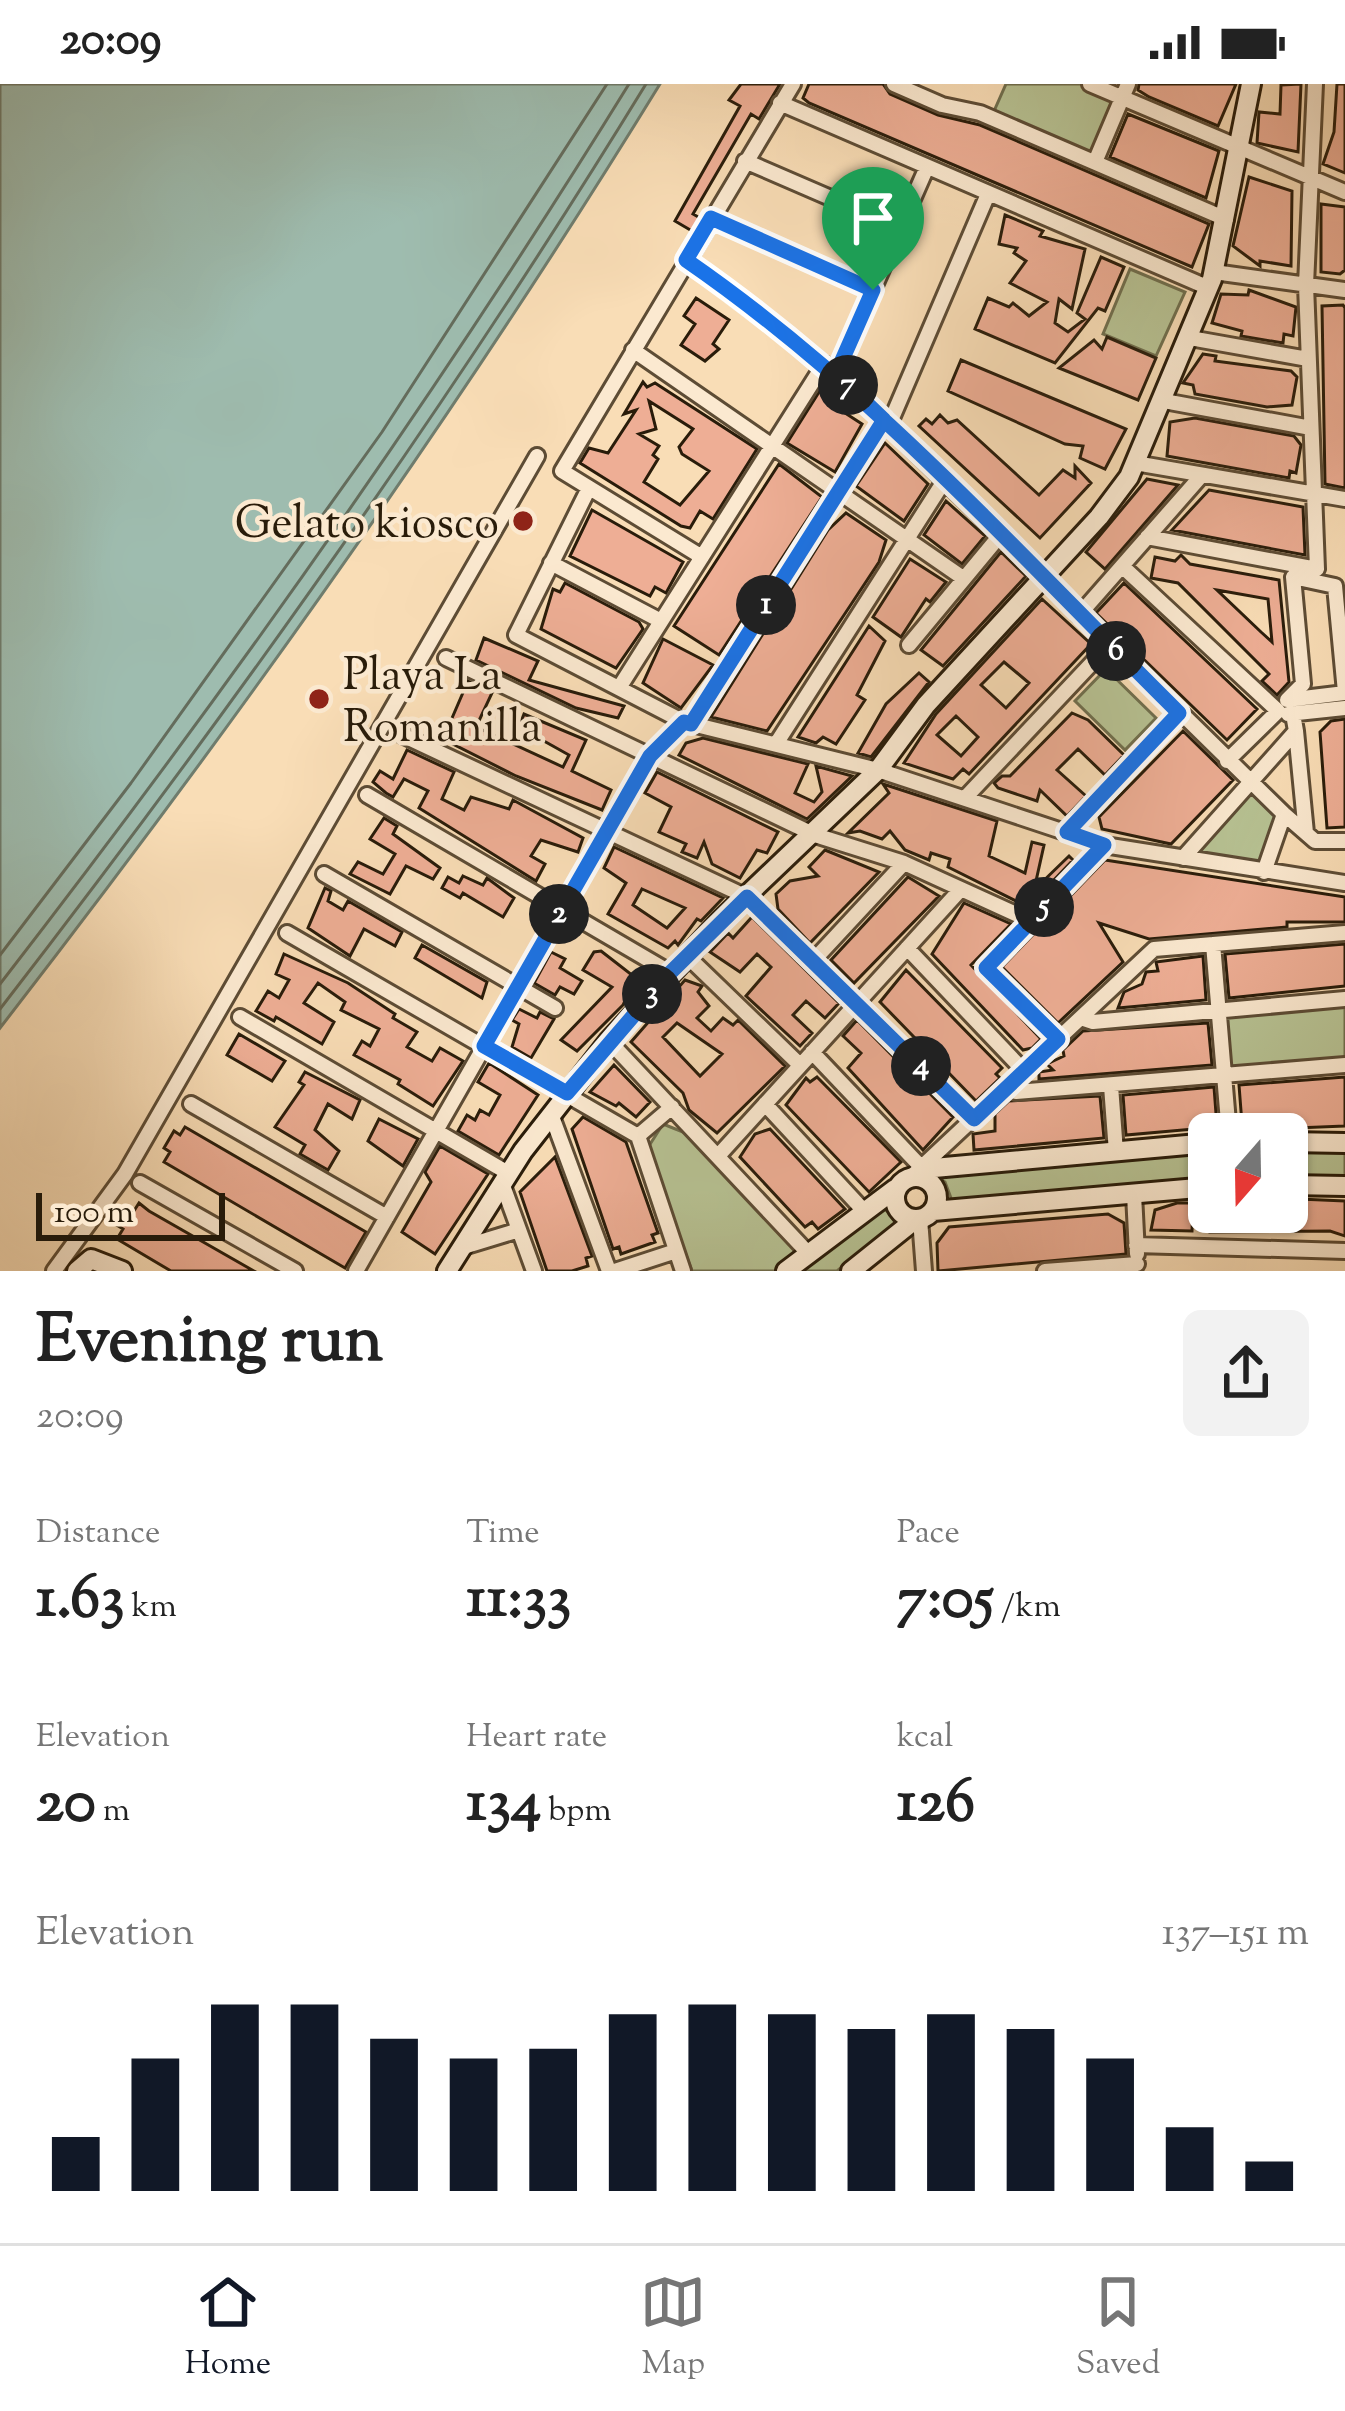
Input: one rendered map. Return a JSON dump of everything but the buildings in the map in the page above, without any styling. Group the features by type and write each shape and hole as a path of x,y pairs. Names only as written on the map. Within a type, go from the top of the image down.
{"street":[{"path":"702,557 562,471 793,84"},
{"path":"894,84 1226,219"},
{"path":"1090,84 1125,91 1238,150 1345,192"},
{"path":"447,1271 550,1114 610,1040 686,956 878,770 926,705 1099,517 1135,463 1211,280 1251,84"},
{"path":"1147,537 1316,569 1306,285 1315,84"},
{"path":"1095,163 1125,91"},
{"path":"780,104 988,194 1211,280 1345,290"},
{"path":"745,161 900,228"},
{"path":"619,688 772,446 830,369 873,290 927,167"},
{"path":"356,1271 650,756 687,723 887,422 988,194"},
{"path":"711,218 873,290"},
{"path":"686,260 830,369 1283,814 1315,841 1345,841"},
{"path":"1190,338 1308,359"},
{"path":"633,350 963,578"},
{"path":"1164,400 1311,428"},
{"path":"54,1271 125,1174 537,457"},
{"path":"1135,463 1345,499"},
{"path":"1079,615 1202,475"},
{"path":"776,744 946,478"},
{"path":"589,488 516,635 687,723 878,770 1104,845 1345,883"},
{"path":"909,645 1002,533"},
{"path":"551,563 662,621"},
{"path":"1122,566 1286,712 1296,730 1306,833"},
{"path":"1293,577 1335,586 1345,693 1287,700 1303,684 1293,577"},
{"path":"965,798 1109,644"},
{"path":"446,658 815,835 904,863 1031,920"},
{"path":"1228,761 1286,712 1345,708"},
{"path":"1067,832 1179,713"},
{"path":"1183,858 1296,730"},
{"path":"403,735 747,897 974,1119"},
{"path":"367,795 670,973"},
{"path":"1264,872 1283,814"},
{"path":"1058,1039 986,968 1104,845"},
{"path":"813,961 904,863"},
{"path":"324,874 555,1008"},
{"path":"718,1156 961,889"},
{"path":"287,933 638,1136 683,1271"},
{"path":"786,1271 918,1173 1154,949 1345,933"},
{"path":"1213,944 1227,1113"},
{"path":"907,948 1024,1071"},
{"path":"686,956 800,1065"},
{"path":"1081,1018 1094,1022 1345,999"},
{"path":"240,1017 436,1131 505,1178 534,1271"},
{"path":"610,1040 809,1254"},
{"path":"812,1052 936,1190 923,1216 850,1271"},
{"path":"1008,1087 1016,1092 1111,1086 1345,1065"},
{"path":"1111,1086 1116,1152"},
{"path":"191,1104 387,1217"},
{"path":"765,1104 866,1212"},
{"path":"638,1136 672,1107"},
{"path":"550,1114 612,1271 676,1251"},
{"path":"1308,1142 1345,1143"},
{"path":"918,1173 1188,1145"},
{"path":"140,1183 296,1271"},
{"path":"1308,1186 1345,1186"},
{"path":"896,1190 900,1213 923,1216 1188,1189"},
{"path":"1045,1271 1137,1268 1134,1194"},
{"path":"923,1216 924,1271"},
{"path":"460,1248 519,1230"},
{"path":"1136,1245 1345,1251"},
{"path":"77,1271 92,1259 122,1271"}],"green space":[{"path":"1006,84 1090,84 1122,98 1095,162 991,118"},
{"path":"1130,269 1185,292 1156,356 1103,334"},
{"path":"1106,669 1156,718 1125,750 1075,701"},
{"path":"1251,784 1284,814 1264,872 1183,858"},
{"path":"1345,999 1345,1065 1224,1076 1219,1011"},
{"path":"663,1124 688,1134 799,1253 775,1271 692,1271 647,1149"},
{"path":"1308,1147 1345,1147 1345,1181 1308,1181"},
{"path":"1188,1149 1188,1183 946,1205 951,1198 945,1182 933,1175"},
{"path":"884,1207 896,1223 837,1271 799,1271"}],"water":[{"path":"0,84 660,84 505,327 343,565 0,1028"}],"place":[{"name":"Gelato kiosco","path":"523,521"},
{"name":"Playa La Romanilla","path":"319,699"}],"route":[{"path":"873,290 711,218 686,260 836,374 1002,533 1179,713 1067,832 1104,845 986,968 1058,1039 974,1119 747,897 670,973 567,1093 484,1046 650,756 684,722 691,724 884,420 836,374 873,290"}]}
